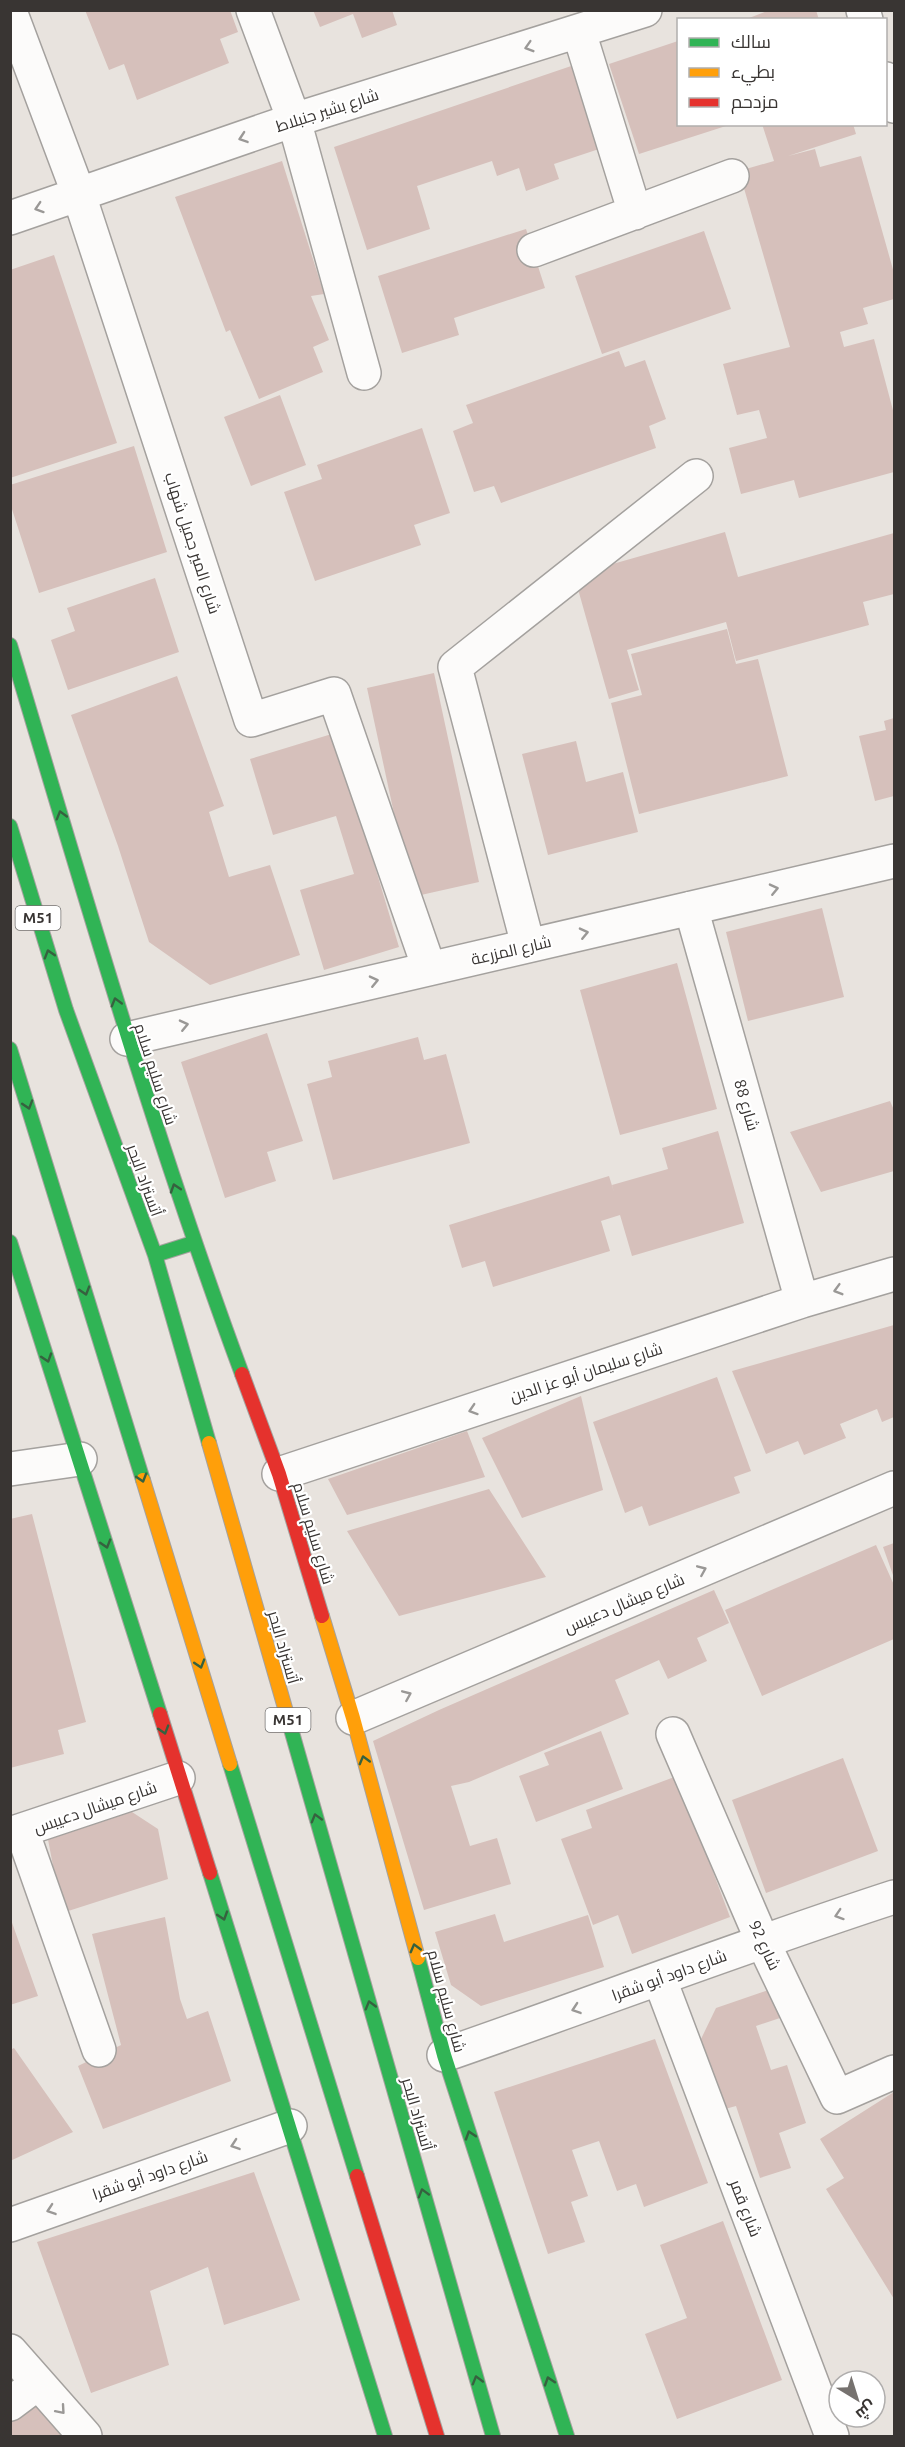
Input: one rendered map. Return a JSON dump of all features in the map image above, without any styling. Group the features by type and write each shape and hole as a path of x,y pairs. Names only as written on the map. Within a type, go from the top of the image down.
{"main road":[{"name":"شارع سليم سلام","path":"10,645 127,1039 192,1243 279,1474 353,1718 444,2055 567,2436"},
{"name":"أتستراد البحر","path":"10,826 66,1010 154,1255 493,2436"},
{"path":"10,1049 437,2436"},
{"path":"10,1242 18,1299 80,1460 385,2436"},
{"path":"154,1255 192,1243"}],"street":[{"path":"253,10 294,120 364,373"},
{"name":"شارع بشير جنبلاط","path":"10,218 294,120 645,10"},
{"name":"شارع المير جميل شهاب","path":"10,11 79,195 251,720 334,694 429,969"},
{"path":"579,32 635,213"},
{"path":"887,85 894,106"},
{"path":"534,250 732,176"},
{"path":"528,945 455,667 696,476"},
{"name":"شارع المزرعة","path":"127,1039 894,861"},
{"name":"شارع 88","path":"691,908 802,1301"},
{"name":"شارع سليمان أبو عز الدين","path":"279,1474 802,1301 894,1274"},
{"path":"10,1469 80,1460"},
{"name":"شارع ميشال دعيبس","path":"353,1718 894,1488"},
{"name":"شارع 92","path":"673,1734 762,1940 837,2097 894,2072"},
{"name":"شارع ميشال دعيبس","path":"16,1833 178,1778"},
{"path":"16,1833 99,2050"},
{"name":"شارع داود أبو شقرا","path":"444,2055 660,1980 762,1940 894,1897"},
{"name":"شارع قمر","path":"660,1980 825,2435"},
{"name":"شارع داود أبو شقرا","path":"10,2225 290,2126"},
{"path":"10,2351 85,2436"},
{"path":"10,2404 38,2384"}],"building":[{"path":"85,10 230,10 238,32 220,39 229,63 137,100 124,64 109,70"},
{"path":"313,10 392,10 397,25 362,38 353,14 320,27"},
{"path":"770,10 816,10 818,18 749,18"},
{"path":"677,41 677,126 726,126 639,154 609,64"},
{"path":"580,63 608,146 554,164 559,179 526,191 519,168 497,176 492,161 417,186 430,229 367,250 334,147"},
{"path":"763,126 854,126 856,134 788,156 815,149 820,167 861,156 894,273 894,299 863,308 868,324 840,332 844,347 874,339 894,414 894,472 799,498 794,480 741,494 729,448 767,438 759,410 737,415 723,364 790,347 739,171 774,161"},
{"path":"282,161 324,294 311,296 329,340 313,347 323,372 259,399 230,330 226,332 175,197"},
{"path":"526,229 545,288 454,318 459,335 402,353 378,276"},
{"path":"704,231 731,309 602,354 575,276"},
{"path":"54,255 117,443 10,478 10,270"},
{"path":"619,351 625,367 645,360 666,419 649,426 656,448 501,503 494,486 474,492 453,431 473,423 466,405"},
{"path":"280,395 306,465 251,486 224,417"},
{"path":"422,428 450,513 414,525 421,545 315,581 284,492 322,479 317,465"},
{"path":"134,446 167,552 39,593 10,503 10,485"},
{"path":"725,532 738,577 894,533 894,594 863,602 869,625 736,661 726,622 627,650 639,690 609,699 574,575"},
{"path":"155,578 179,652 68,690 51,640 75,631 67,608"},
{"path":"727,629 736,664 758,659 788,776 639,814 611,703 642,695 631,654"},
{"path":"434,673 479,882 412,897 367,688"},
{"path":"177,676 224,806 209,812 229,877 270,865 300,955 210,985 149,942 118,846 71,715"},
{"path":"894,718 894,796 875,801 859,736 886,730 884,721"},
{"path":"335,733 399,947 324,970 300,890 354,874 336,816 273,835 250,759"},
{"path":"576,741 586,782 623,772 638,832 548,855 522,754"},
{"path":"822,908 844,997 748,1021 726,932"},
{"path":"677,963 717,1109 620,1135 580,990"},
{"path":"267,1033 303,1141 267,1152 276,1181 225,1198 181,1062"},
{"path":"418,1037 424,1060 446,1054 470,1143 333,1180 307,1084 332,1077 328,1061"},
{"path":"890,1101 894,1110 894,1171 821,1192 790,1132"},
{"path":"718,1131 744,1223 632,1256 620,1215 601,1221 610,1251 493,1287 485,1261 462,1268 449,1225 609,1176 614,1192 612,1185 668,1169 662,1148"},
{"path":"894,1325 894,1417 882,1422 877,1409 840,1424 846,1438 804,1455 798,1441 766,1454 732,1371"},
{"path":"717,1377 751,1471 734,1477 740,1493 649,1526 642,1506 625,1513 593,1422"},
{"path":"581,1396 603,1490 522,1518 482,1438"},
{"path":"467,1431 485,1477 347,1515 328,1479"},
{"path":"489,1489 546,1577 399,1616 347,1531"},
{"path":"32,1514 86,1722 58,1730 64,1754 10,1768 10,1519"},
{"path":"894,1543 894,1578 883,1547"},
{"path":"876,1545 894,1585 894,1639 762,1696 725,1610"},
{"path":"714,1590 729,1623 697,1638 707,1661 668,1679 659,1660 615,1680 629,1714 469,1782 451,1786 470,1846 497,1838 511,1884 424,1910 373,1741"},
{"path":"601,1731 623,1789 536,1822 519,1776 549,1765 544,1753"},
{"path":"843,1758 878,1851 766,1893 732,1800"},
{"path":"677,1776 730,1917 632,1954 618,1915 593,1925 561,1839 592,1828 586,1810"},
{"path":"132,1812 158,1829 168,1879 62,1913 46,1829"},
{"path":"495,1914 504,1942 588,1915 604,1967 481,2006 451,1985 435,1932"},
{"path":"10,1917 38,1996 10,2005"},
{"path":"165,1917 180,1999 187,2019 208,2011 231,2081 103,2129 78,2066 121,2045 92,1934"},
{"path":"780,1986 789,2015 756,2026 771,2070 787,2065 806,2123 779,2133 791,2168 760,2178 736,2106 725,2109 701,2039 716,2008"},
{"path":"655,2039 708,2183 644,2207 636,2184 617,2191 599,2141 572,2150 588,2196 571,2202 585,2242 548,2254 494,2092"},
{"path":"14,2048 73,2132 10,2161 10,2050"},
{"path":"894,2092 894,2299 826,2189 844,2178 820,2139"},
{"path":"254,2172 300,2300 224,2325 208,2267 150,2291 169,2365 91,2393 37,2242"},
{"path":"723,2221 782,2380 677,2419 645,2334 687,2318 660,2245"},
{"path":"34,2397 62,2436 10,2436 10,2414"}],"traffic: fast":[{"path":"10,645 149,1102 209,1284 242,1374"},
{"path":"10,826 66,1010 155,1255 209,1443"},
{"path":"10,1049 143,1480"},
{"path":"10,1242 160,1714"},
{"path":"155,1255 193,1243"},
{"path":"289,1722 493,2436"},
{"path":"230,1764 357,2176"},
{"path":"210,1873 385,2436"},
{"path":"418,1958 444,2055 567,2436"}],"traffic: slow":[{"path":"209,1443 289,1722"},
{"path":"143,1480 230,1764"},
{"path":"322,1616 353,1718 418,1958"}],"traffic: jam":[{"path":"242,1374 279,1474 322,1616"},
{"path":"160,1714 210,1873"},
{"path":"357,2176 437,2436"}]}
